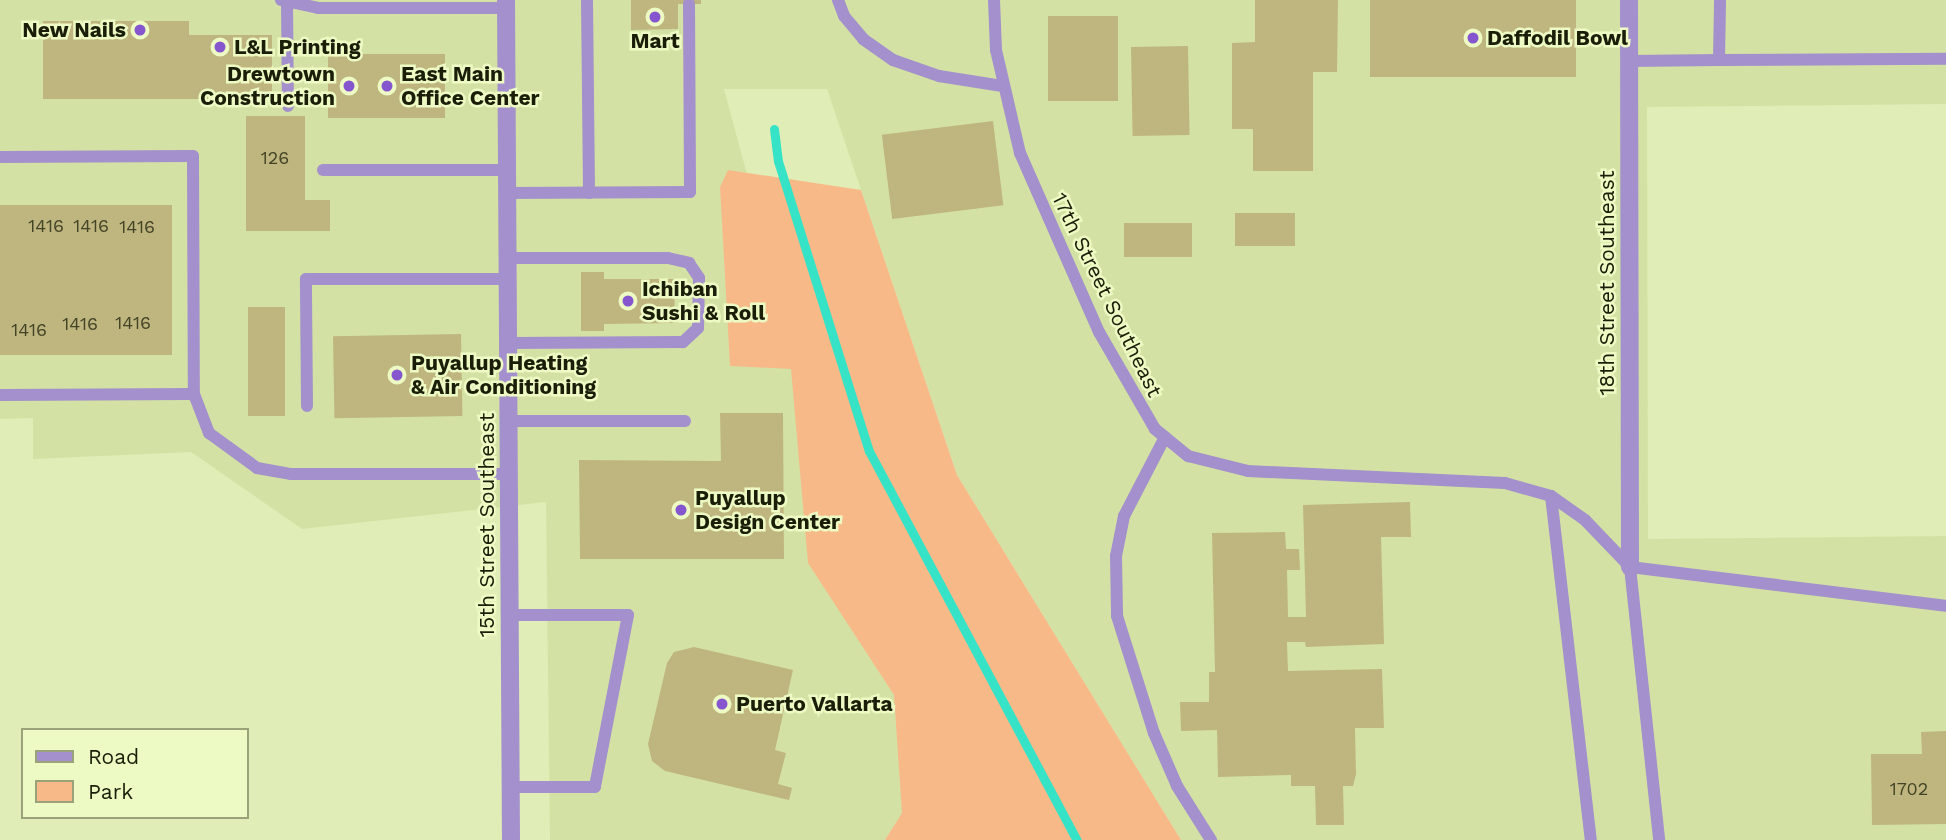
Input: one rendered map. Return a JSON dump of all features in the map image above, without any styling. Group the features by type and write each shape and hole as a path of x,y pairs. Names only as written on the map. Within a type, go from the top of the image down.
{"street":[{"name":"18th Street Southeast","path":"1629,0 1630,566"},
{"name":"15th Street Southeast","path":"506,4 512,840"}],"lane":[{"path":"288,106 285,0 318,8 506,4"},
{"path":"587,0 589,194"},
{"path":"838,0 844,16 863,39 893,60 939,76 1002,86"},
{"name":"17th Street Southeast","path":"994,0 1002,86 1020,153 1060,250 1132,396 1165,437 1188,456 1248,471 1505,483 1550,496 1585,520 1630,566"},
{"path":"1719,60 1720,0"},
{"path":"507,194 690,192 689,4"},
{"path":"1629,61 1946,58"},
{"path":"0,157 193,156 194,394 209,433 257,468 291,474 509,474"},
{"path":"323,170 507,170"},
{"path":"508,258 668,258 689,263 699,278 698,328 683,342 508,343"},
{"path":"307,406 306,279 508,279"},
{"path":"0,395 194,394"},
{"path":"509,421 685,421"},
{"path":"1165,437 1124,516 1116,556 1117,616 1133,677 1154,733 1177,786 1211,840"},
{"path":"1550,496 1591,840"},
{"path":"1659,840 1630,566 1946,606"},
{"path":"510,615 628,615 595,787 512,787"}],"shaded area":[{"path":"0,0 1946,0 1946,104 1647,107 1648,539 1946,536 1946,840 1181,840 957,475 827,89 724,89 817,434 1015,840 550,840 546,502 302,529 191,452 33,459 33,418 0,419"}],"green space":[{"path":"728,170 861,190 957,475 1181,840 885,840 902,813 894,695 808,563 791,369 730,366 720,187"}],"building":[{"name":"Mart","path":"631,0 701,0 701,4 678,4 678,29 631,30"},
{"path":"1255,0 1338,0 1337,72 1313,72 1313,171 1253,171 1253,129 1232,129 1232,43 1255,42"},
{"name":"Daffodil Bowl","path":"1370,0 1576,0 1576,77 1370,77"},
{"path":"1048,16 1118,16 1118,101 1048,101"},
{"path":"43,21 189,21 189,35 272,35 272,99 43,99"},
{"path":"1188,46 1190,135 1133,136 1131,47"},
{"name":"East Main Office Center","path":"328,54 445,54 445,118 328,118"},
{"path":"246,116 305,116 305,200 330,200 330,231 246,231"},
{"path":"993,121 1003,205 892,219 882,135"},
{"path":"0,205 172,205 172,355 0,355"},
{"path":"1235,213 1295,213 1295,246 1235,246"},
{"path":"1124,223 1192,223 1192,257 1124,257"},
{"name":"Ichiban Sushi & Roll","path":"581,272 604,272 604,279 674,279 675,323 604,324 604,331 581,331"},
{"path":"248,307 285,307 285,416 248,416"},
{"name":"Puyallup Heating & Air Conditioning","path":"461,334 462,416 334,418 333,336"},
{"name":"Puyallup Design Center","path":"720,413 783,413 784,559 580,559 579,460 721,461"},
{"path":"1410,502 1411,537 1381,537 1384,644 1306,647 1305,642 1287,642 1288,671 1382,669 1384,728 1355,728 1356,774 1353,786 1343,786 1344,825 1316,825 1315,786 1291,786 1291,775 1218,777 1217,730 1181,731 1180,702 1209,702 1209,672 1215,672 1212,533 1285,532 1286,549 1299,549 1300,570 1287,570 1288,617 1306,617 1303,505"},
{"name":"Puerto Vallarta","path":"694,647 793,670 775,750 786,753 778,784 792,788 789,800 665,771 652,761 648,744 667,663 674,652"},
{"path":"1946,731 1946,824 1872,825 1871,754 1922,754 1921,732"}],"waterway":[{"path":"774,129 778,161 869,451 1077,840"}],"place":[{"name":"Mart","path":"655,17"},
{"name":"New Nails","path":"140,30"},
{"name":"Daffodil Bowl","path":"1473,38"},
{"name":"L&L Printing","path":"220,47"},
{"name":"Drewtown Construction","path":"349,86"},
{"name":"East Main Office Center","path":"387,86"},
{"name":"Ichiban Sushi & Roll","path":"628,301"},
{"name":"Puyallup Heating & Air Conditioning","path":"397,375"},
{"name":"Puyallup Design Center","path":"681,510"},
{"name":"Puerto Vallarta","path":"722,704"}]}
